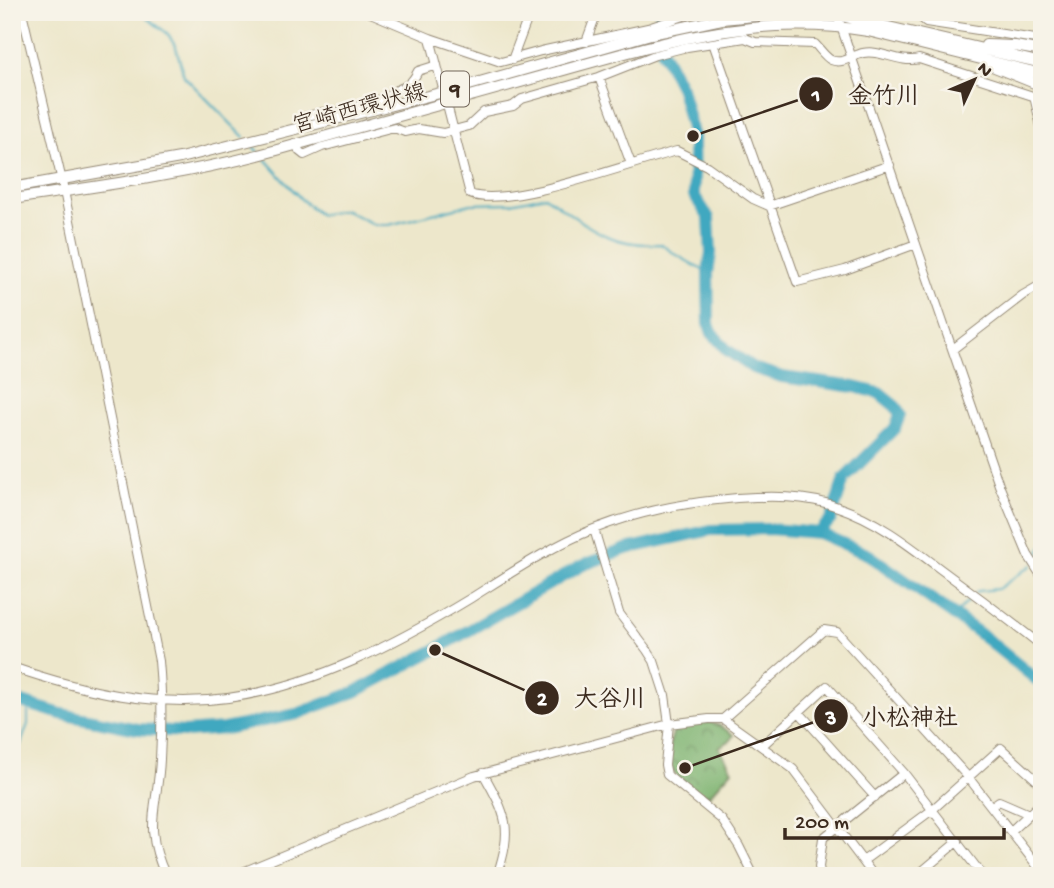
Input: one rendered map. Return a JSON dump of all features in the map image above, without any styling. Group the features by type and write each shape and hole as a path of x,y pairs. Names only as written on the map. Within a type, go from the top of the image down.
{"main road":[{"name":"宮崎西環状線","path":"684,32 705,22 762,15 836,14 1042,74"},
{"name":"宮崎西環状線","path":"12,199 444,92 649,36 758,26 840,27 1042,63"},
{"name":"宮崎西環状線","path":"12,188 62,186 188,171 275,151 447,107 649,36"},
{"path":"966,50 1015,46 1042,51"},
{"path":"966,50 1014,77 1042,86"}],"street":[{"path":"22,12 62,186 159,661 162,704 160,763 151,825 153,841 166,876"},
{"path":"368,12 430,38 501,62 586,42 649,36"},
{"path":"393,22 397,12"},
{"path":"512,60 530,12"},
{"path":"586,42 597,12"},
{"path":"297,144 304,155 322,147 394,128 405,132 419,130 443,133 469,126 484,112 513,106 522,99 599,77 655,55 684,32 696,12"},
{"path":"915,12 926,22 1042,40"},
{"path":"836,14 999,485 1028,555 1042,577"},
{"path":"684,32 713,43 745,38 755,42 815,44 829,59 835,61 851,59 864,53 906,62 919,59 1038,98 1042,131"},
{"path":"430,38 470,194 477,197 516,196 677,151 707,166 753,199 769,206 890,166"},
{"path":"713,43 797,282 845,270 916,244"},
{"path":"299,128 303,117 323,112 331,114 385,98 406,88 418,71 437,65"},
{"path":"599,77 631,164"},
{"path":"953,349 1023,295 1042,284"},
{"path":"12,667 95,691 162,704 228,698 275,689 380,649 543,554 594,531 682,504 770,496 823,502 870,521 897,536 1042,646"},
{"path":"594,531 619,613 654,661 665,695 669,724 665,765 667,775 722,820 754,876"},
{"path":"233,876 244,874 439,789 483,773 669,724 723,719 824,630 836,632 968,777 1042,872"},
{"path":"762,745 827,686 904,773 983,876"},
{"path":"799,712 875,797"},
{"path":"723,719 793,769 874,876"},
{"path":"863,861 932,810 1001,748 1042,785"},
{"path":"483,773 503,808 507,823 505,852 497,876"},
{"path":"820,875 823,838 904,773"},
{"path":"992,806 999,801 1029,814"},
{"path":"1011,831 1042,802"},
{"path":"922,876 920,873 958,841"}],"green space":[{"path":"709,722 734,735 719,747 732,770 709,796 691,788 678,777 669,766 667,757 675,727"}],"waterway":[{"path":"139,12 167,33 176,47 184,76 244,137"},
{"path":"661,12 662,51 681,88 693,136 694,195 709,218 709,324 712,333 727,350 753,368 782,377 879,393 896,407 900,415 895,428 844,479 831,519 819,533"},
{"path":"250,143 258,152"},
{"path":"265,159 301,199 320,215 345,210 375,225 389,225 471,204 511,203 545,196 598,232 626,242 661,244 708,273"},
{"path":"12,699 61,714 138,729 185,732 224,729 297,714 355,692 435,650 581,566 626,549 711,530 770,529 819,533 869,555 979,633 1042,684"},
{"path":"1035,560 1042,546"},
{"path":"976,593 998,589 1032,565"},
{"path":"954,616 972,597"},
{"path":"12,768 28,724 28,705"}],"place":[{"name":"金竹川","path":"693,136"},
{"name":"大谷川","path":"435,650"},
{"name":"小松神社","path":"685,768"}]}
